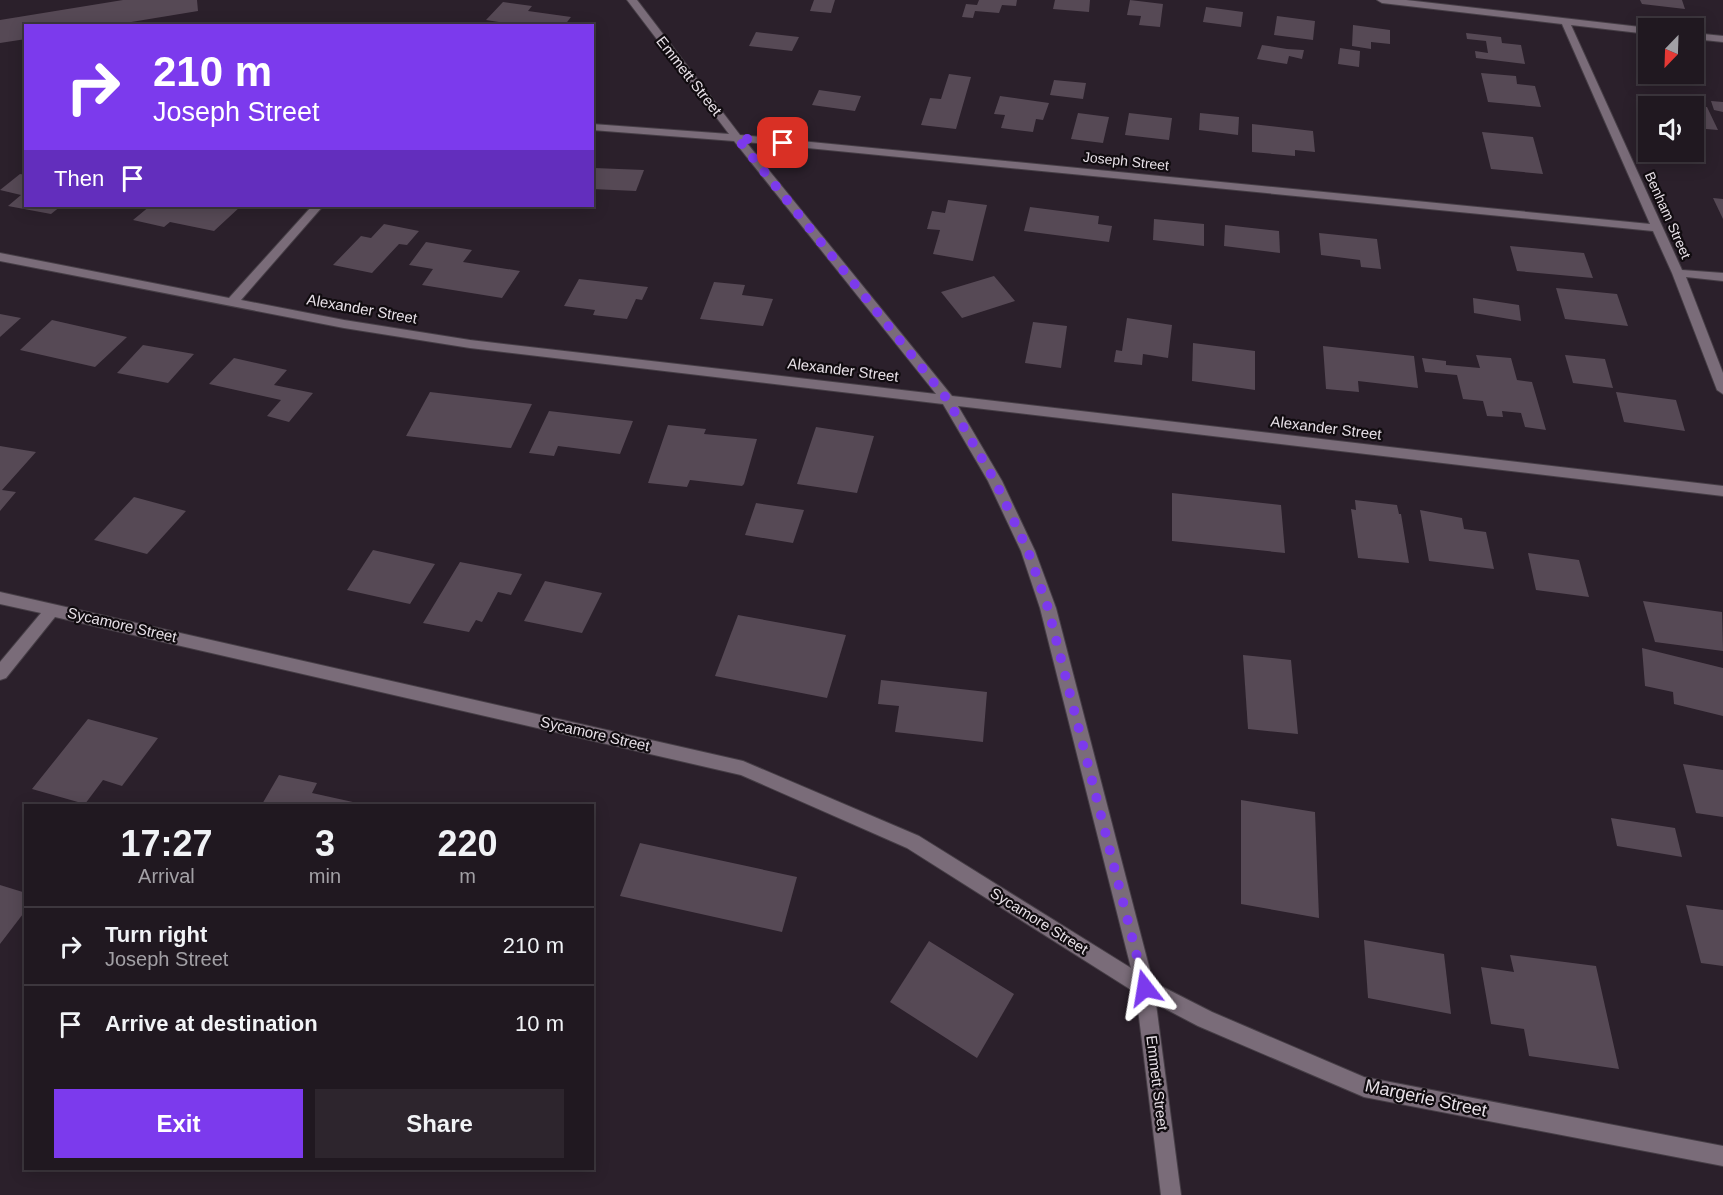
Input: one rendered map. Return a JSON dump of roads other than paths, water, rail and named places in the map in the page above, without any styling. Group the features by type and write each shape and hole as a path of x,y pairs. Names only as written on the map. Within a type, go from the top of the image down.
{"street":[{"name":"Emmett Street","path":"632,0 737,138 947,399 995,481 1028,551 1044,596 1145,988 1171,1195"},
{"path":"1382,0 1638,30"},
{"name":"Benham Street","path":"1565,21 1678,273 1723,390"},
{"path":"1704,37 1723,39"},
{"name":"Joseph Street","path":"594,127 737,138 1657,228"},
{"path":"232,302 317,207"},
{"name":"Alexander Street","path":"0,257 344,324 470,344 1723,491"},
{"path":"1678,273 1723,278"},
{"name":"Sycamore Street","path":"0,598 743,768 913,842 1145,988"},
{"path":"0,673 53,609"},
{"name":"Margerie Street","path":"1145,988 1205,1018 1364,1087 1723,1156"}]}
